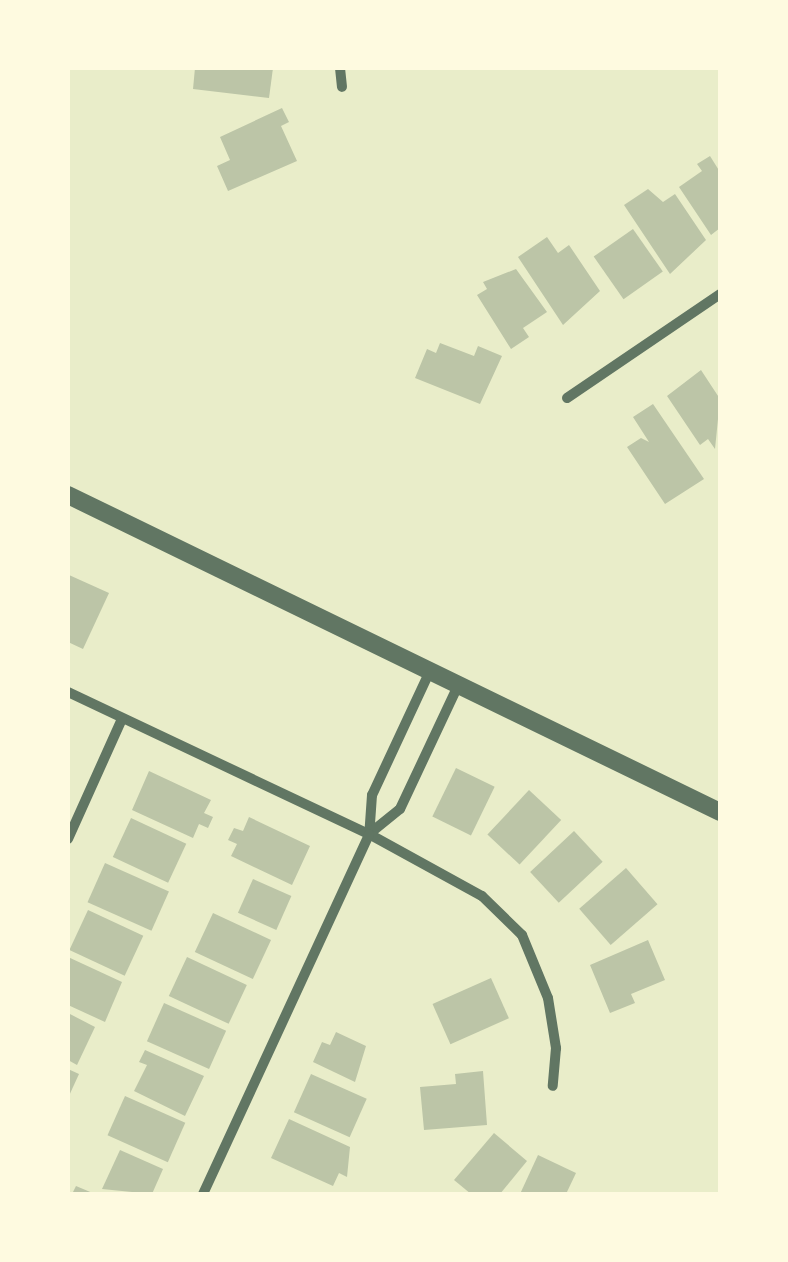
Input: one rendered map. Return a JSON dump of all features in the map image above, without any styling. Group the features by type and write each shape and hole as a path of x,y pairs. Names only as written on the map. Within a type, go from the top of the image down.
{"street":[{"path":"340,68 342,87"},
{"path":"566,398 720,294"},
{"path":"68,495 720,812"},
{"path":"203,1194 369,834 372,796 429,673"},
{"path":"369,834 400,809 458,686"},
{"path":"68,692 369,834 470,889 522,935 548,998 556,1048 553,1086"},
{"path":"68,839 122,719"}],"building":[{"path":"195,68 273,68 269,98 193,89"},
{"path":"282,108 289,122 281,126 297,161 228,191 217,166 230,160 220,137"},
{"path":"710,156 720,172 720,228 711,235 679,187 702,171 697,164"},
{"path":"648,189 663,202 675,194 706,240 670,274 624,205"},
{"path":"633,229 663,272 624,299 594,257"},
{"path":"547,237 558,253 569,245 600,291 563,325 518,257"},
{"path":"516,269 547,312 523,328 529,337 511,349 477,295 487,289 483,282"},
{"path":"440,343 474,356 478,346 502,356 480,404 415,378 427,349 436,353"},
{"path":"701,370 720,399 715,449 708,439 700,445 667,396"},
{"path":"653,404 704,479 665,504 627,447 641,438 649,442 633,417"},
{"path":"69,575 109,593 83,649 68,642"},
{"path":"456,768 495,787 471,835 432,817"},
{"path":"149,771 211,800 204,813 213,817 208,828 199,824 193,838 132,810"},
{"path":"529,790 561,820 520,865 487,835"},
{"path":"249,817 310,846 292,885 231,856 237,844 228,840 234,828 243,831"},
{"path":"131,818 186,844 168,883 113,857"},
{"path":"574,831 603,862 559,903 530,872"},
{"path":"105,863 169,891 151,931 88,902"},
{"path":"626,868 657,904 611,945 579,909"},
{"path":"253,879 291,896 276,930 238,913"},
{"path":"88,910 143,936 125,976 69,950"},
{"path":"213,913 271,940 253,979 195,952"},
{"path":"648,940 665,980 631,994 635,1003 610,1013 590,965"},
{"path":"68,957 122,982 105,1022 68,1005"},
{"path":"187,957 247,985 229,1024 169,996"},
{"path":"491,978 509,1018 450,1044 433,1004"},
{"path":"164,1003 226,1031 209,1069 147,1041"},
{"path":"68,1013 95,1027 77,1065 68,1060"},
{"path":"336,1032 366,1046 355,1082 313,1062 322,1042 330,1045"},
{"path":"145,1050 204,1076 185,1116 134,1091 147,1065 139,1062"},
{"path":"68,1069 79,1074 68,1098"},
{"path":"483,1071 487,1125 424,1130 420,1087 456,1084 455,1074"},
{"path":"311,1074 367,1099 350,1137 294,1112"},
{"path":"125,1096 185,1123 168,1162 108,1135"},
{"path":"289,1119 350,1147 347,1177 339,1173 333,1186 271,1158"},
{"path":"494,1133 527,1161 500,1194 471,1194 454,1180"},
{"path":"120,1150 163,1169 152,1194 102,1189"},
{"path":"538,1155 576,1173 566,1194 520,1194"},
{"path":"76,1186 95,1194 72,1194"}]}
